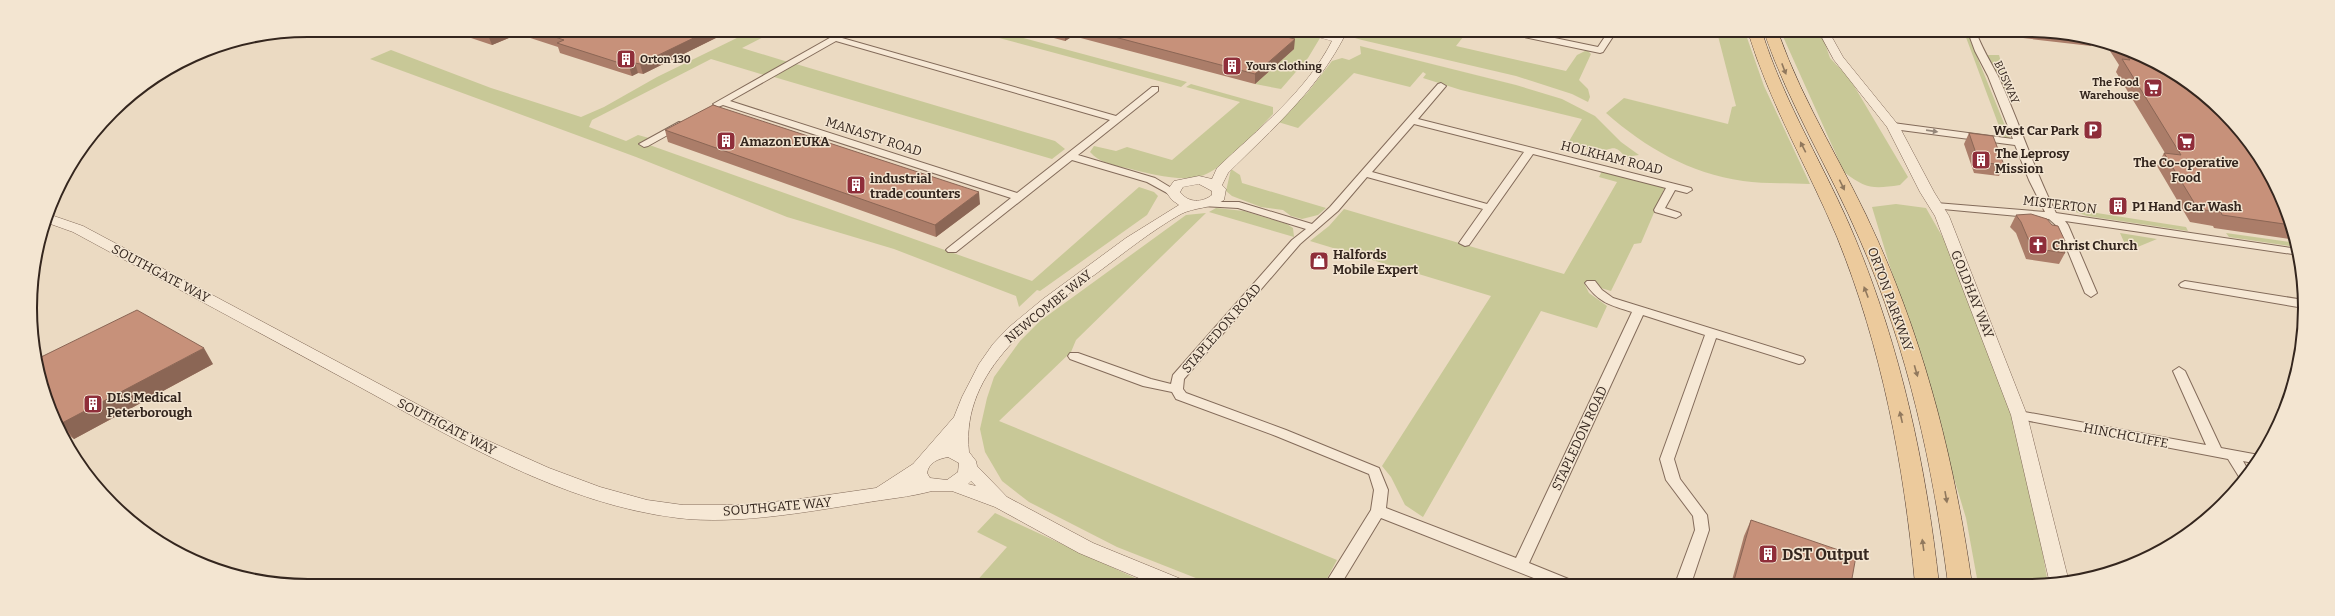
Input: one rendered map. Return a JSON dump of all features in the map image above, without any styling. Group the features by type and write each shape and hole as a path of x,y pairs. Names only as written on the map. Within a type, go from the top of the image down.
{"main road":[{"name":"ORTON PARKWAY","path":"1757,37 1773,86 1840,224 1869,298 1889,364 1914,482 1926,579"},
{"name":"ORTON PARKWAY","path":"1773,37 1786,75 1869,240 1893,301 1932,430 1945,488 1959,579"}],"street":[{"path":"1071,156 1151,180 1184,182 1199,180 1222,172 1290,102 1325,63 1339,37"},
{"path":"1539,37 1600,50 1609,37"},
{"name":"GOLDHAY WAY","path":"1827,37 1838,58 1893,126 1927,192 1936,206 1971,287 2020,415 2058,577"},
{"name":"BUSWAY","path":"1974,37 1979,51 1993,76 2034,180 2052,216 2063,225 2091,293"},
{"path":"709,109 834,38 1118,119"},
{"path":"1151,180 1190,204 1239,205 1314,228 1334,209 1441,86"},
{"path":"952,250 1156,89"},
{"name":"MANASTY ROAD","path":"722,102 1018,198"},
{"path":"644,144 689,120"},
{"name":"HOLKHAM ROAD","path":"1411,120 1687,190"},
{"path":"1893,126 2020,143"},
{"path":"1465,243 1530,151"},
{"path":"1206,204 1214,200 1222,172"},
{"path":"1364,174 1490,208"},
{"path":"1199,180 1218,189 1239,205"},
{"name":"NEWCOMBE WAY","path":"1166,215 1174,195 1175,188 1184,182"},
{"path":"1672,186 1659,210 1676,214"},
{"name":"NEWCOMBE WAY","path":"933,454 960,421 985,368 1002,343 1050,301 1166,215 1190,204"},
{"name":"MISTERTON","path":"1936,206 2052,216 2292,251"},
{"name":"SOUTHGATE WAY","path":"52,220 80,229 467,438 530,468 612,499 675,512 739,512 829,502 880,492 929,486"},
{"name":"STAPLEDON ROAD","path":"1314,228 1296,242 1178,378 1176,389 1181,396 1281,433 1374,471 1381,483 1382,491 1382,499 1378,511 1336,579"},
{"path":"1591,284 1598,293 1609,301 1799,360"},
{"path":"2185,285 2298,303"},
{"name":"STAPLEDON ROAD","path":"1520,566 1639,311"},
{"path":"1685,579 1702,530 1700,515 1673,480 1667,459 1712,333"},
{"path":"1074,356 1148,384 1176,389"},
{"path":"2179,371 2216,452"},
{"name":"HINCHCLIFFE","path":"2020,415 2252,458"},
{"name":"NEWCOMBE WAY","path":"960,421 959,439 966,462"},
{"path":"1002,502 966,462 948,452 933,454 922,462 919,468 920,478 929,486 953,486 1002,502 1086,548 1162,579"},
{"path":"2233,455 2242,473"},
{"path":"953,486 964,479 966,462"},
{"name":"SOUTHGATE WAY","path":"880,492 919,468"},
{"path":"1378,511 1553,579"}],"green space":[{"path":"739,37 763,37 742,48 788,62 764,75 711,59 592,120 589,127 626,141 638,135 649,138 641,142 1032,281 1139,187 1154,192 1158,196 1147,215 1040,291 1037,290 1019,307 1016,296 894,249 787,217 636,157 370,59 391,50 491,88 581,117 604,107 657,77"},
{"path":"995,37 1019,37 1187,82 1181,87"},
{"path":"1246,37 1320,38 1308,58 1281,89 1255,84 1294,49"},
{"path":"1354,37 1463,37 1456,46 1566,71 1577,55 1587,50 1591,54 1579,80 1588,89 1590,97 1588,102 1572,94 1516,76"},
{"path":"1718,37 1747,37 1764,86 1810,184 1751,182 1704,172 1669,157 1653,148 1621,126 1606,113 1624,98 1728,124 1732,107 1736,106"},
{"path":"1783,37 1823,37 1830,58 1850,79 1908,177 1900,185 1876,187 1864,185 1844,172"},
{"path":"1966,37 1969,37 2010,138 2003,137"},
{"path":"1360,46 1516,85 1562,99 1595,116 1621,142 1639,155 1625,157 1621,152 1612,148 1604,151 1596,151 1568,143 1582,119 1461,90 1423,78 1426,74 1423,72 1410,87 1354,73 1298,128 1278,122 1308,92 1332,61 1342,58 1349,60 1361,54"},
{"path":"1987,55 1999,55 2012,99 2005,95"},
{"path":"796,64 1055,141 1065,149 1052,159 774,77"},
{"path":"1191,84 1273,107 1273,114 1222,164 1204,175 1196,177 1168,177 1120,167 1098,159 1090,152 1094,146 1116,151 1127,147 1172,160 1240,102 1186,87"},
{"path":"1231,169 1240,175 1242,183 1326,208 1318,215 1302,219 1291,216 1283,210 1261,207 1232,196 1226,191"},
{"path":"1602,171 1665,187 1641,243 1634,244 1611,291 1584,283 1589,293 1607,306 1597,328 1541,311 1423,517 1405,505 1391,477 1382,466 1491,296 1310,241 1329,226 1344,209 1564,274 1617,182 1599,177"},
{"path":"1896,204 1926,208 1971,287 2019,415 2047,578 1977,579 1966,518 1872,207"},
{"path":"1216,208 1244,211 1287,224 1293,228 1294,237 1209,212"},
{"path":"2065,208 2186,227 2188,231 2087,216"},
{"path":"1206,213 1076,340 1071,352 999,421 1337,560 1327,579 1198,579 1117,547 1029,502 1002,481 985,452 980,429 987,398 994,377 1020,341 1040,321 1186,215"},
{"path":"2120,233 2157,239 2128,251"},
{"path":"2226,233 2290,242 2291,246 2229,237"},
{"path":"995,513 1137,579 978,579 1007,547 977,532"}],"building":[{"path":"555,37 696,37 640,64 635,63 629,66 557,43 564,40"},
{"path":"1115,37 1287,37 1295,39 1255,74"},
{"path":"2128,57 2147,65 2178,83 2219,116 2242,143 2262,173 2285,224 2222,215 2221,212 2198,209 2164,153 2181,155 2122,59 2130,60"},
{"path":"713,105 979,192 935,225 665,130"},
{"path":"1969,133 1993,136 2004,165 1979,162"},
{"path":"2031,214 2047,219 2052,225 2058,226 2065,241 2059,240 2065,253 2032,248 2021,222 2016,215"},
{"name":"DLS Medical Peterborough","path":"137,310 204,348 63,423 51,395 41,357"},
{"path":"1751,520 1856,556 1852,579 1734,579"}],"place":[{"name":"Orton 130","path":"626,59"},
{"name":"Yours clothing","path":"1232,66"},
{"name":"The Food Warehouse","path":"2153,88"},
{"name":"West Car Park","path":"2093,130"},
{"name":"Amazon EUKA","path":"726,141"},
{"name":"The Co-operative Food","path":"2186,142"},
{"name":"The Leprosy Mission","path":"1981,160"},
{"name":"industrial trade counters","path":"856,185"},
{"name":"P1 Hand Car Wash","path":"2118,206"},
{"name":"Christ Church","path":"2038,245"},
{"name":"Halfords Mobile Expert","path":"1319,261"},
{"name":"DLS Medical Peterborough","path":"93,404"},
{"name":"DST Output","path":"1768,554"}]}
